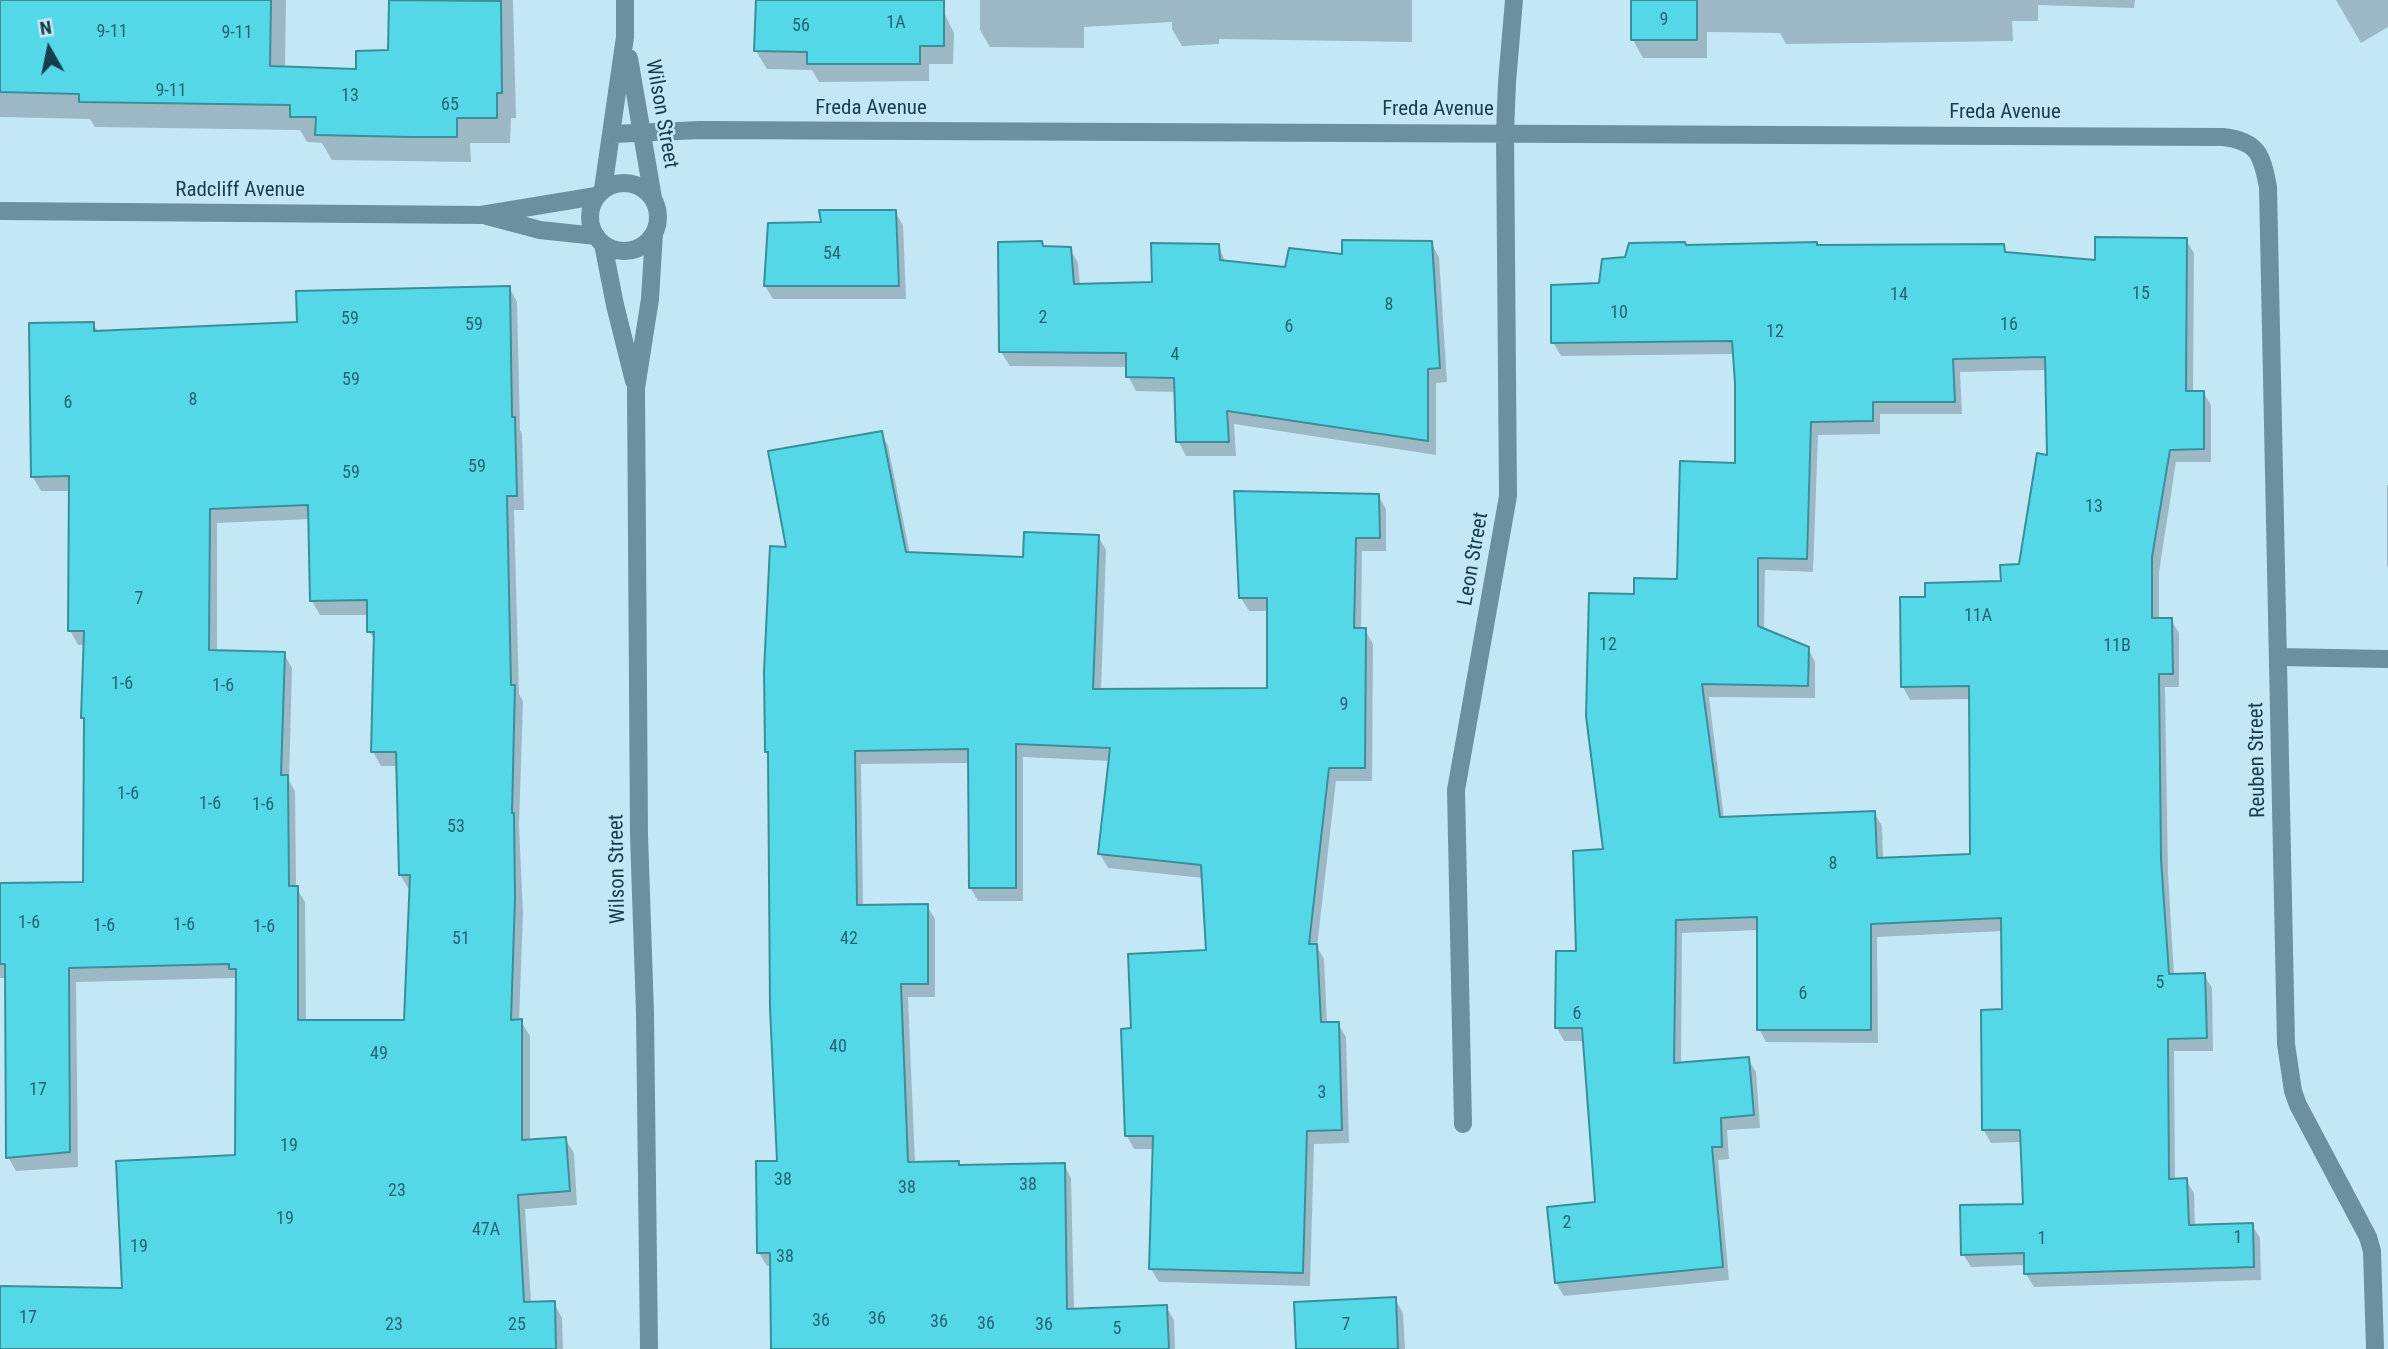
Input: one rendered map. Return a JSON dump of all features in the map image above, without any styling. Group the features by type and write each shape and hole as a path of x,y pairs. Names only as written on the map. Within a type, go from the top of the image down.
{"street":[{"name":"Wilson Street","path":"600,193 613,134 625,37 625,0"},
{"name":"Leon Street","path":"1463,1124 1456,790 1508,496 1505,133 1514,0"},
{"name":"Wilson Street","path":"625,37 653,198"},
{"name":"Freda Avenue","path":"613,134 701,130 2223,137 2241,139 2251,144 2257,152"},
{"name":"Reuben Street","path":"2257,152 2264,164 2268,187 2287,1057 2298,1105 2368,1237 2374,1264 2375,1349"},
{"path":"613,184 635,184 653,198 658,216 654,233 646,242 637,248 625,250 614,249 599,240 590,216 600,193 613,184"},
{"name":"Radcliff Avenue","path":"0,211 481,215 600,193"},
{"name":"Radcliff Avenue","path":"481,215 540,230 599,240"},
{"name":"Wilson Street","path":"649,1349 645,1013 639,835 636,388 650,299 654,233"},
{"name":"Wilson Street","path":"599,240 636,388"},
{"path":"2278,657 2388,659"}],"building":[{"path":"0,0 271,0 270,66 356,69 356,51 388,50 389,0 501,1 502,93 497,93 497,118 457,118 457,137 315,135 316,117 290,117 290,105 79,102 79,94 0,92"},
{"path":"756,0 944,0 944,46 920,46 920,64 807,64 807,52 754,51"},
{"path":"1631,0 1697,0 1697,40 1631,40"},
{"path":"819,210 896,210 899,286 764,286 768,223 821,222"},
{"path":"2095,237 2187,238 2186,391 2204,391 2204,449 2170,450 2152,557 2152,618 2172,618 2173,674 2159,674 2161,859 2169,974 2205,973 2207,1038 2168,1039 2169,1179 2187,1178 2189,1225 2253,1223 2254,1267 2024,1274 2024,1253 1961,1255 1960,1205 2023,1204 2020,1130 1982,1130 1981,1010 2002,1009 2001,918 1871,924 1871,1030 1757,1030 1757,917 1676,920 1674,1063 1749,1057 1754,1115 1721,1118 1722,1147 1712,1147 1723,1267 1555,1283 1547,1207 1595,1202 1582,1028 1555,1028 1556,951 1576,951 1573,851 1603,849 1586,716 1589,593 1634,594 1634,578 1677,579 1680,461 1735,463 1735,383 1732,341 1551,343 1551,285 1599,283 1602,259 1625,257 1629,243 2004,244 2005,252 2095,260","holes":["2045,357 2047,455 2037,453 2019,564 2000,565 2001,581 1925,583 1925,597 1900,597 1901,687 1969,686 1970,854 1877,858 1875,811 1720,817 1702,684 1808,686 1809,647 1758,626 1758,558 1807,559 1811,422 1873,421 1873,402 1955,402 1953,359"]},
{"path":"1342,240 1432,241 1440,368 1428,369 1428,441 1227,411 1229,442 1176,442 1174,378 1126,377 1126,353 999,352 998,242 1042,241 1043,246 1071,247 1074,284 1152,282 1151,243 1219,244 1220,260 1285,267 1289,248 1342,254"},
{"path":"510,286 512,417 515,417 517,496 507,496 511,685 515,685 512,813 515,898 511,1020 522,1019 522,1140 566,1137 570,1191 518,1195 524,1302 555,1301 556,1349 0,1349 0,1286 122,1288 116,1161 235,1155 236,969 229,969 229,964 69,968 70,1152 6,1158 5,964 0,964 0,883 83,882 84,718 81,718 84,631 68,631 69,476 31,477 29,323 94,322 94,331 297,322 296,291","holes":["308,505 310,601 367,600 367,632 374,632 371,752 396,752 399,875 410,875 404,1020 298,1020 298,886 289,886 288,775 281,775 285,652 209,650 210,509"]},
{"path":"882,431 906,552 1023,557 1024,532 1099,535 1093,689 1267,688 1267,598 1239,598 1234,491 1379,494 1380,538 1356,538 1354,628 1366,628 1365,768 1329,768 1309,944 1317,944 1321,1022 1339,1022 1342,1130 1307,1131 1303,1273 1149,1269 1153,1136 1125,1136 1121,1029 1131,1028 1128,954 1206,950 1201,865 1098,854 1110,748 1016,744 1016,888 969,888 968,749 855,751 857,905 928,904 928,984 901,984 908,1162 959,1161 959,1165 1065,1163 1067,1309 1167,1305 1169,1349 771,1349 770,1253 757,1253 756,1161 777,1161 770,1008 768,752 765,752 764,671 770,546 786,547 768,451"},
{"path":"1396,1297 1398,1349 1296,1349 1294,1302"}]}
